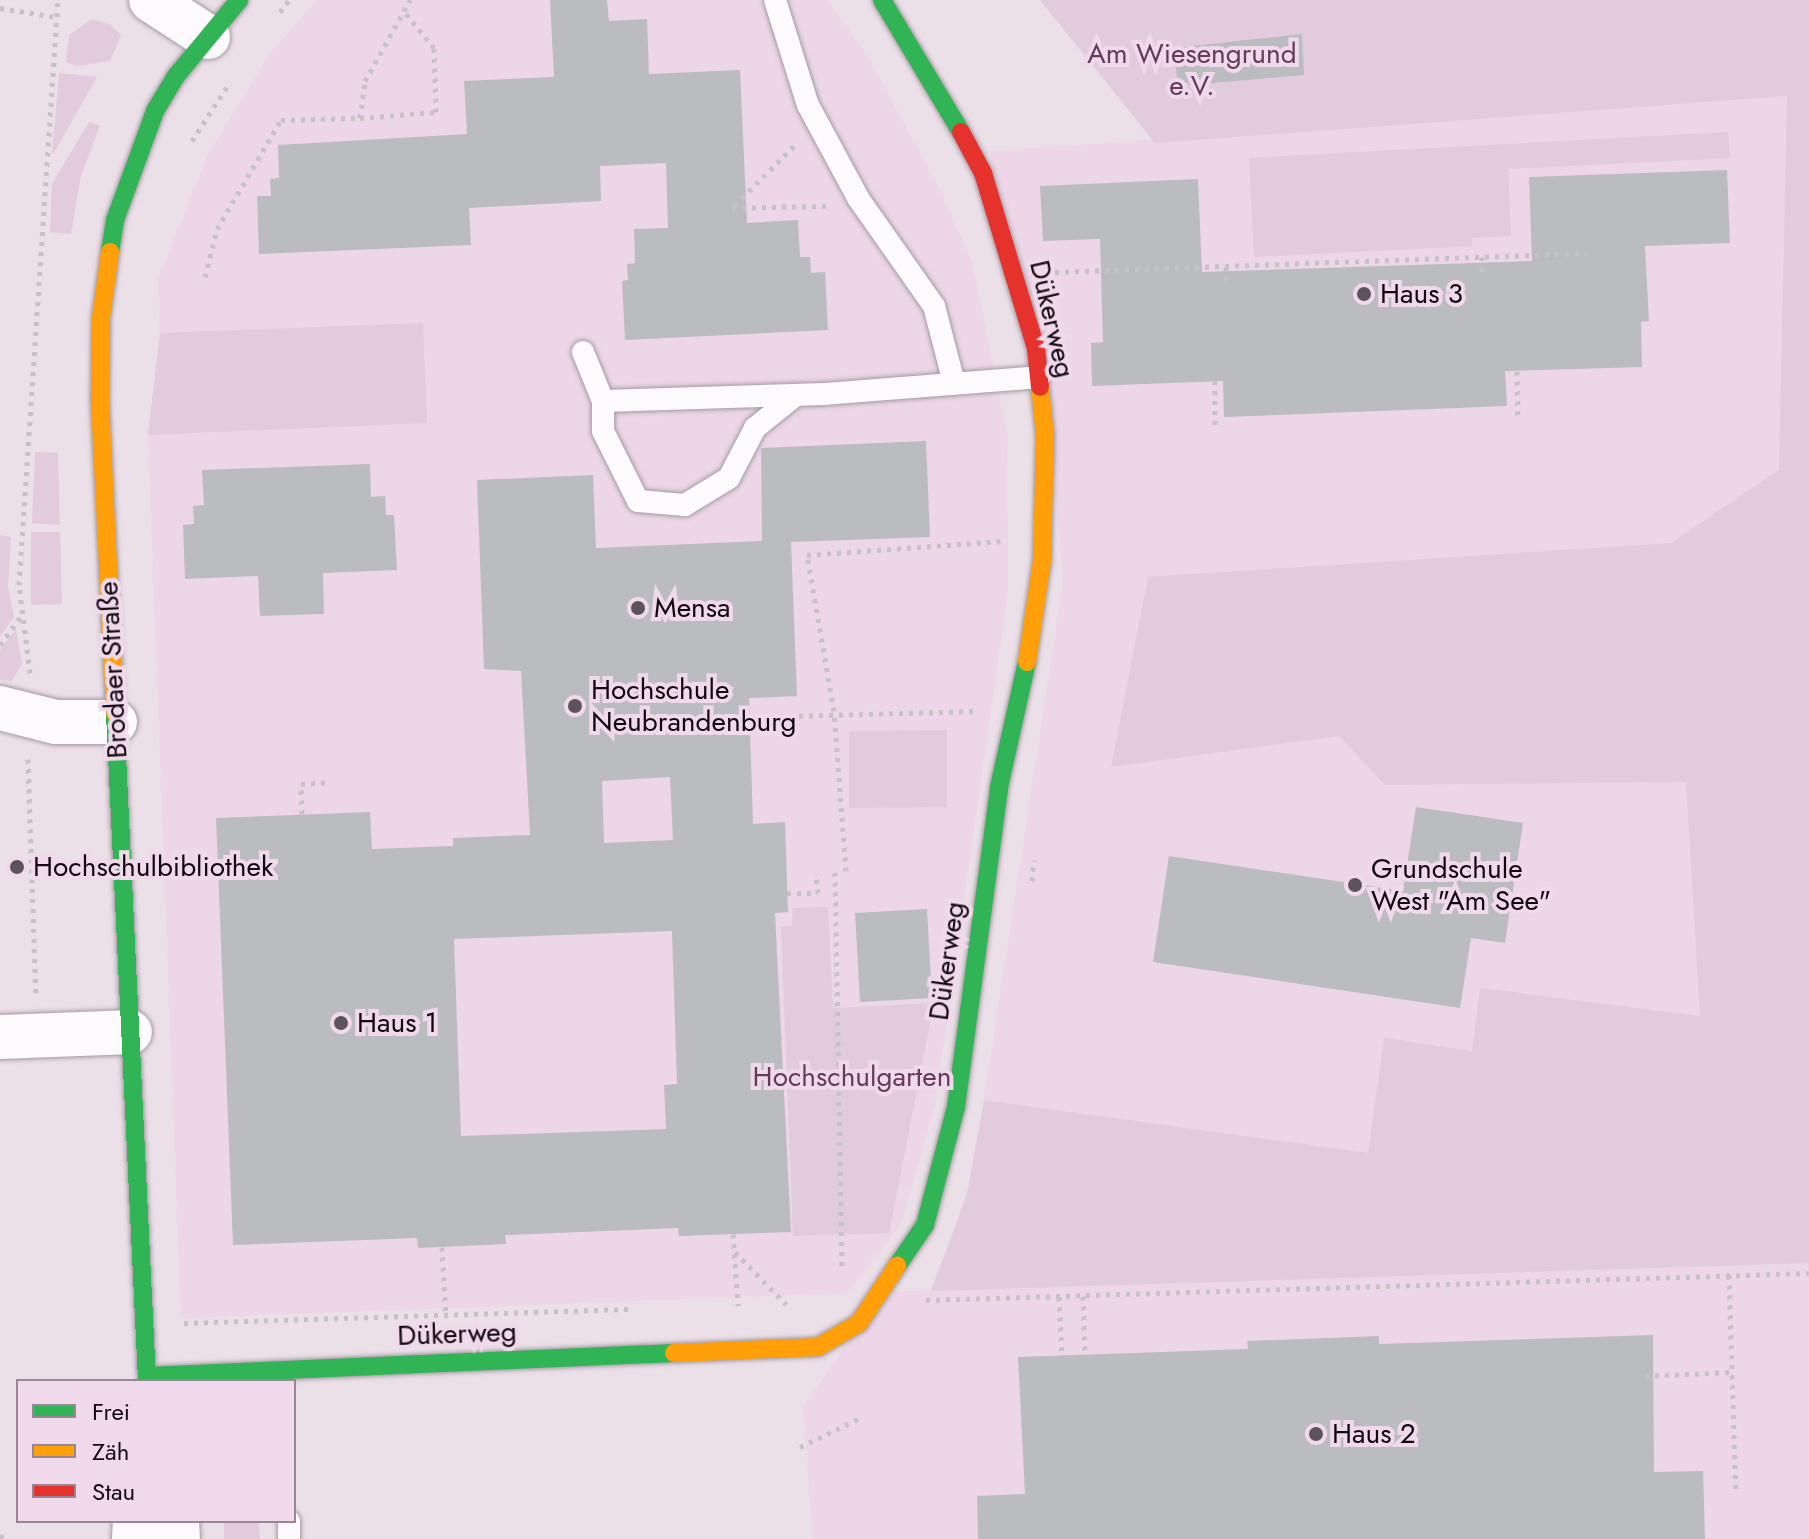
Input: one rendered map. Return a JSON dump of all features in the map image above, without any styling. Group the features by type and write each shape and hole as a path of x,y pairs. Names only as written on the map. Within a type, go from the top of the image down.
{"street":[{"path":"151,0 208,37"},
{"name":"Brodaer Straße","path":"148,1379 115,722 101,318 125,189 155,111 239,0"},
{"name":"Dükerweg","path":"148,1379 198,1373 281,1375 448,1362 790,1351 842,1336 875,1302 925,1225 956,1107 999,787 1017,711 1043,538 1045,436 1039,377 1014,274 983,173 908,36 882,0"},
{"path":"14,712 115,722"},
{"path":"20,1037 130,1032"}],"lane":[{"path":"775,0 818,123 863,205 934,306 954,383"},
{"path":"583,352 603,401 603,431 638,501 685,505 729,478 755,428 796,395"},
{"path":"603,401 796,395 1039,377"}],"path":[{"path":"20,1037 14,712 31,667 19,585 58,0"},
{"path":"272,22 289,0"},
{"path":"360,118 365,81 410,0"},
{"path":"0,8 56,17"},
{"path":"205,277 217,229 281,120 436,112 434,48 403,10"},
{"path":"185,150 237,70"},
{"path":"818,123 732,208 863,205"},
{"path":"1014,274 1587,253"},
{"path":"1482,257 1482,272"},
{"path":"1226,266 1226,286"},
{"path":"1517,371 1518,420"},
{"path":"1215,381 1215,430"},
{"path":"846,871 834,711 807,555 1043,538"},
{"path":"0,645 22,615"},
{"path":"749,717 834,711 1017,711"},
{"path":"302,814 301,784 331,782"},
{"path":"1030,851 1035,864 1030,895"},
{"path":"835,872 842,1303 1809,1273"},
{"path":"787,893 818,893 816,873"},
{"path":"733,1234 738,1306"},
{"path":"442,1247 448,1362"},
{"path":"735,1252 786,1304"},
{"path":"1729,1275 1736,1493"},
{"path":"1083,1296 1085,1355"},
{"path":"1059,1297 1062,1356"},
{"path":"770,1305 800,1304"},
{"path":"723,1306 754,1305"},
{"path":"198,1373 196,1348 175,1324 646,1309"},
{"path":"1645,1376 1732,1372"},
{"path":"800,1447 862,1417"}],"shaded area":[{"name":"Hochschule Neubrandenburg","path":"317,0 827,0 867,55 942,194 972,262 1007,434 1008,591 935,1104 901,1224 847,1293 181,1318 148,435 160,333 158,279 208,154 271,52"},
{"path":"1787,96 1779,471 1671,544 1700,1016 1480,988 1472,1051 1384,1039 1368,1153 984,1100 1063,583 1044,342 989,151"},
{"path":"1809,1263 1809,1539 813,1539 803,1407 882,1292"}],"green space":[{"name":"Am Wiesengrund e.V.","path":"1040,0 1809,0 1809,1263 931,1291 967,1194 984,1100 1368,1153 1384,1038 1472,1051 1480,988 1700,1016 1686,782 1385,785 1339,736 1111,767 1148,577 1671,543 1779,470 1787,96 1155,143"},
{"path":"92,19 110,24 121,35 110,61 77,66 66,62 69,35"},
{"path":"59,73 97,77 52,156"},
{"path":"89,122 100,126 81,176 71,234 50,232 52,184"},
{"path":"1728,132 1730,158 1508,169 1511,236 1472,238 1472,246 1254,257 1249,158"},
{"path":"423,323 427,423 148,435 160,333"},
{"path":"35,452 58,453 60,525 32,523"},
{"path":"31,532 60,532 62,604 31,605"},
{"path":"0,535 11,537 8,587 14,617 0,636"},
{"path":"16,629 22,664 12,681 0,680 0,650"},
{"path":"947,730 947,807 849,808 849,731"},
{"name":"Hochschulgarten","path":"828,907 833,1008 934,1003 889,1233 793,1236 781,927 792,926 793,908"},
{"path":"224,1523 259,1523 260,1539 224,1539"}],"building":[{"path":"550,0 607,0 609,21 647,19 649,74 740,70 747,223 798,220 800,257 810,257 811,273 825,272 828,330 625,340 622,281 628,280 627,264 635,263 634,229 668,228 666,163 600,166 601,201 469,208 471,245 259,254 257,196 271,196 270,179 279,178 278,145 467,134 464,81 554,77"},
{"path":"1302,34 1304,75 1178,86 1174,48"},
{"name":"Haus 3","path":"1727,170 1730,243 1645,246 1649,321 1641,322 1642,367 1505,371 1507,406 1224,417 1223,381 1092,386 1091,343 1103,342 1100,239 1043,241 1040,186 1198,179 1202,272 1532,261 1529,177"},
{"name":"Haus 1","path":"926,441 930,537 791,542 797,696 749,698 753,824 785,822 788,912 775,913 791,1232 679,1236 678,1228 505,1235 506,1244 418,1248 417,1238 233,1245 216,818 370,812 372,849 453,846 453,838 530,835 521,671 484,669 477,480 593,475 596,548 762,541 761,448","holes":["670,777 673,840 604,843 602,781","672,931 677,1084 664,1085 666,1129 461,1136 454,939"]},
{"path":"370,464 371,497 385,496 386,515 394,515 397,570 323,573 324,614 260,616 258,576 185,579 183,525 194,524 193,506 204,505 202,470"},
{"path":"1416,807 1523,823 1505,943 1471,938 1460,1008 1153,962 1169,856 1403,891"},
{"path":"927,909 932,998 860,1002 855,913"},
{"name":"Haus 2","path":"1653,1335 1654,1472 1703,1471 1705,1539 978,1539 977,1496 1025,1494 1018,1357 1248,1349 1247,1341 1379,1336 1379,1344"}],"traffic: fast":[{"path":"110,252 115,220 155,111 176,76 239,0"},
{"path":"882,0 961,132"},
{"path":"897,1266 925,1225 956,1107 999,787 1027,662"},
{"path":"115,714 147,1379"},
{"path":"148,1376 674,1353"}],"traffic: slow":[{"path":"110,252 101,318 100,402 115,714"},
{"path":"1027,662 1042,561 1045,436 1040,387"},
{"path":"674,1353 818,1347 859,1323 897,1266"}],"traffic: jam":[{"path":"961,132 983,173 1036,349 1040,387"}],"place":[{"name":"Haus 3","path":"1364,294"},
{"name":"Mensa","path":"638,608"},
{"name":"Hochschule Neubrandenburg","path":"575,706"},
{"name":"Hochschulbibliothek","path":"17,867"},
{"name":"Grundschule West \"Am See\"","path":"1355,885"},
{"name":"Haus 1","path":"341,1023"},
{"name":"Haus 2","path":"1316,1434"}]}
